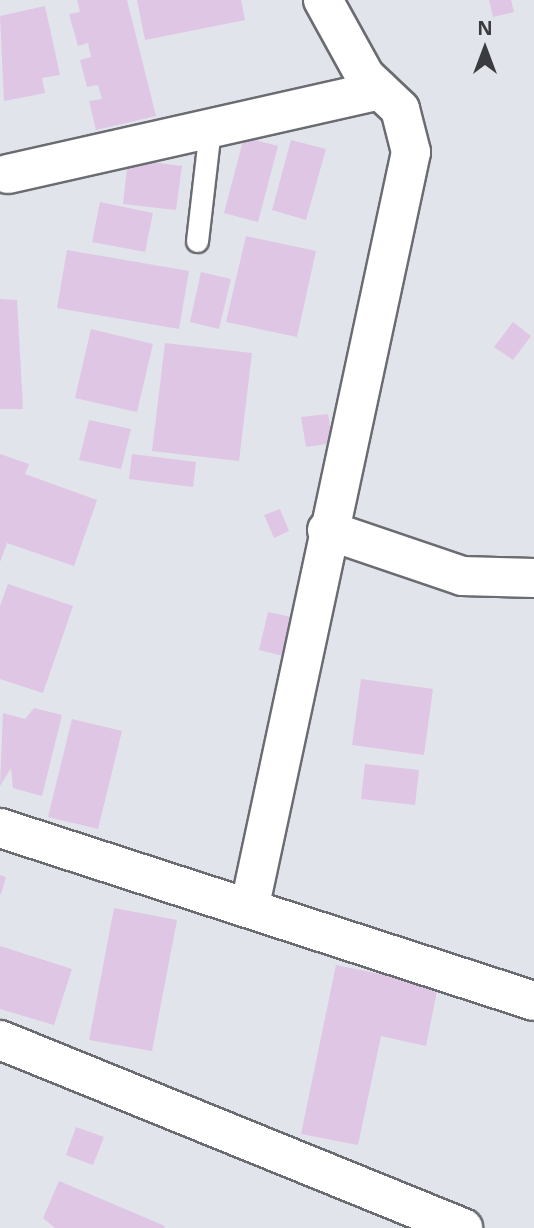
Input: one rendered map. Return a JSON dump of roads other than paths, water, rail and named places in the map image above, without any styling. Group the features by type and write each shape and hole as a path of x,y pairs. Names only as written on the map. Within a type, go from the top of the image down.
{"street":[{"path":"250,905 327,530 411,152 400,109 380,90 350,53 323,0"},
{"path":"8,174 380,90"},
{"path":"327,530 462,576 534,578"},
{"path":"0,828 250,905 534,1001"},
{"path":"0,1040 463,1228"}],"lane":[{"path":"197,240 209,129"}]}
